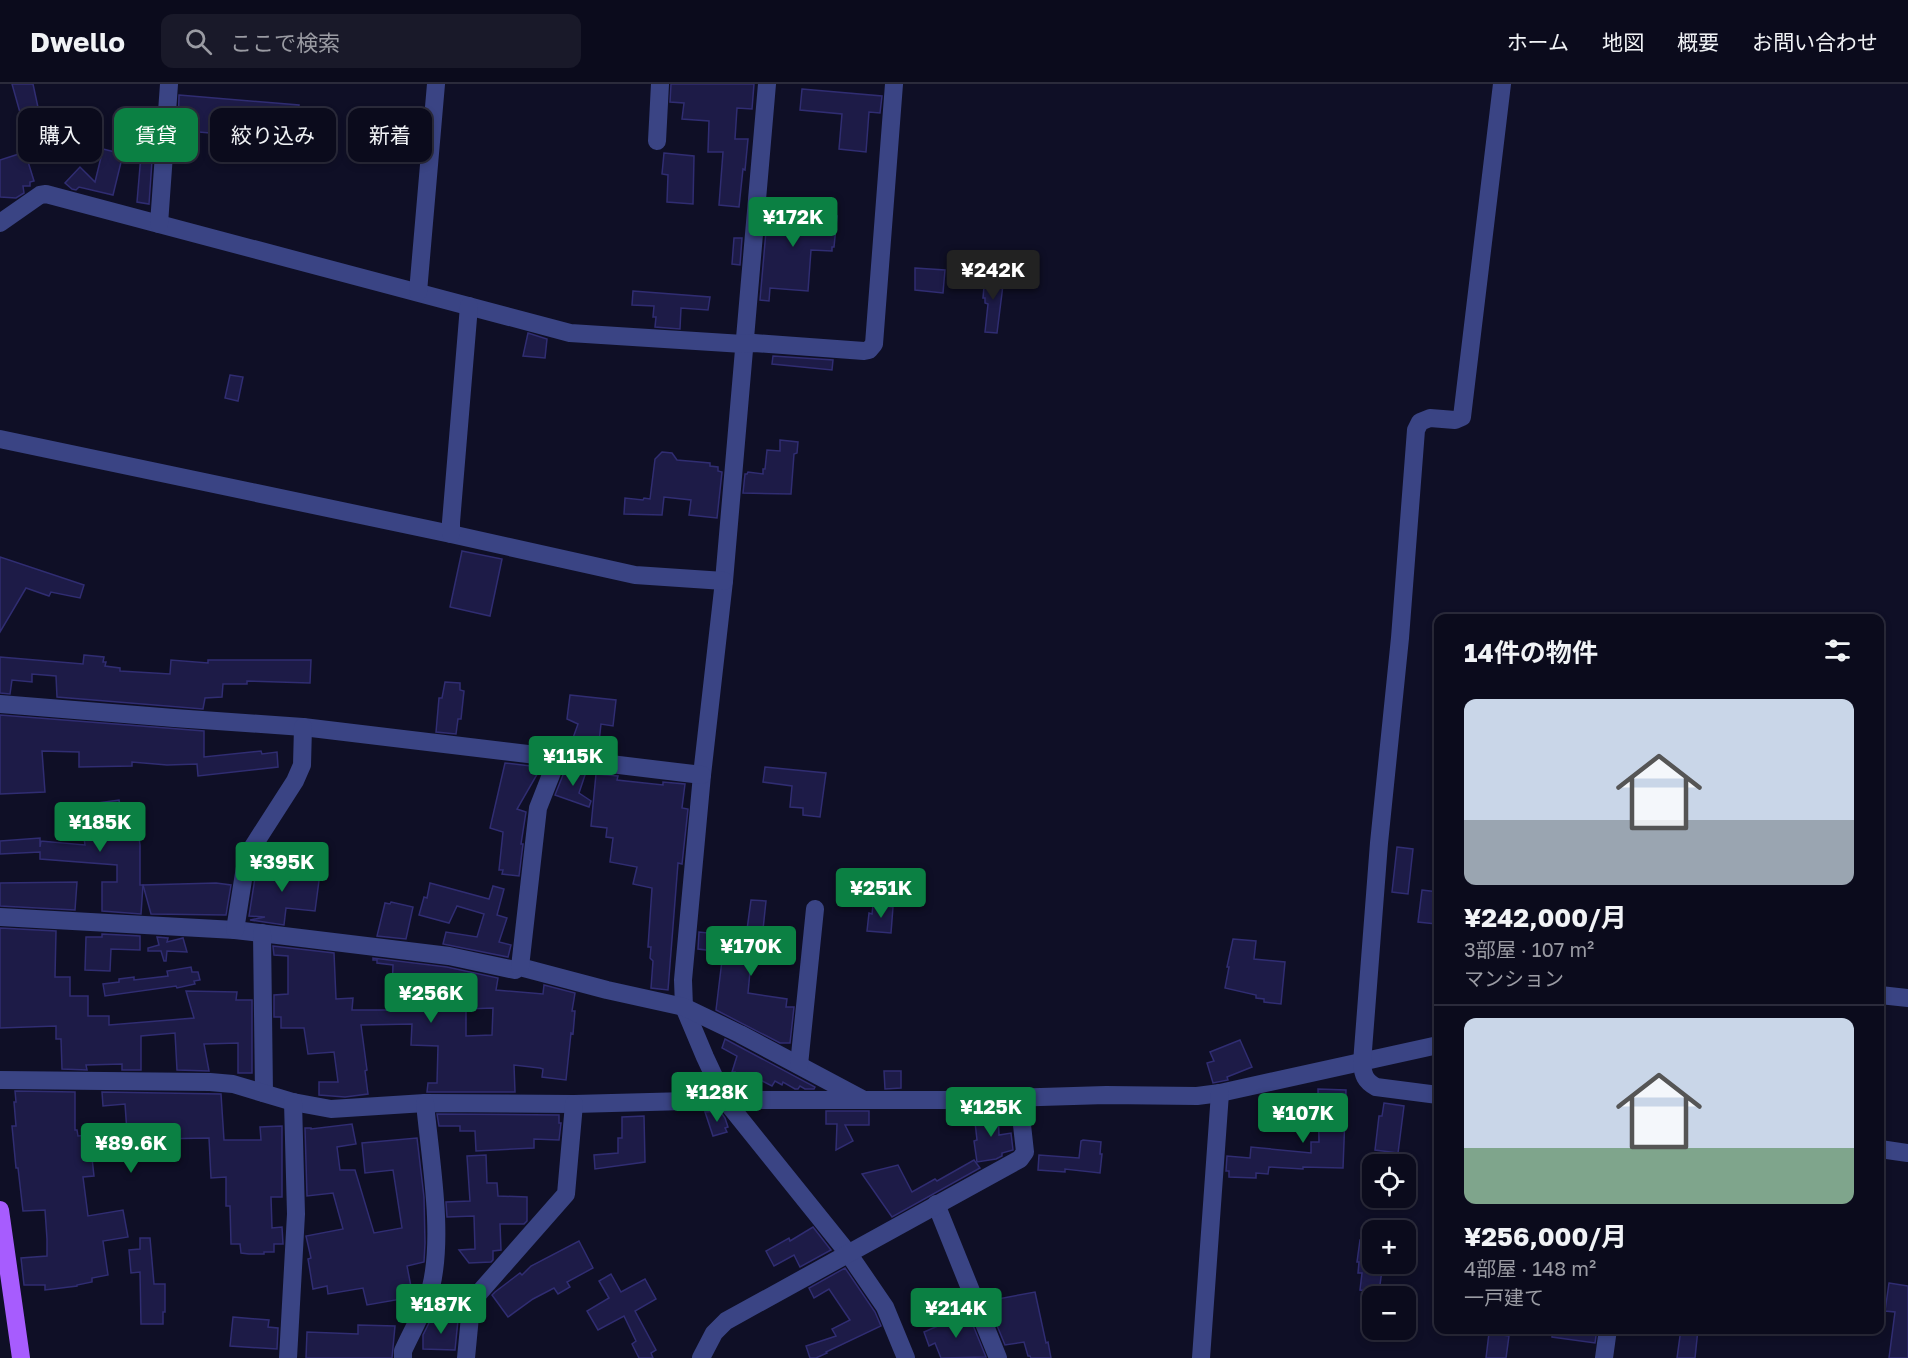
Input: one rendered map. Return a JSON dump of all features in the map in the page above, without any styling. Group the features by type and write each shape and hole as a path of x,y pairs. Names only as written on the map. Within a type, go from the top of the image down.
{"main road":[{"path":"0,1210 21,1358"}],"street":[{"path":"159,224 169,84"},
{"path":"418,292 436,84"},
{"path":"657,141 660,84"},
{"path":"767,84 724,581 702,775 683,980 684,1007 725,1100 848,1252 885,1307 906,1358"},
{"path":"0,223 40,195 46,194 570,333 864,351 872,348 894,84"},
{"path":"1434,1094 1376,1087 1363,1076 1362,1063 1378,843 1400,638 1416,430 1420,422 1430,418 1455,420 1462,417 1502,84"},
{"path":"452,534 451,522 469,306"},
{"path":"0,439 635,574 724,581"},
{"path":"0,704 303,727 702,775"},
{"path":"235,930 246,861 302,765 303,727"},
{"path":"520,967 538,808 558,757"},
{"path":"799,1065 815,909"},
{"path":"0,917 235,930 449,956 515,970 520,967 684,1007 863,1100"},
{"path":"262,933 264,1093"},
{"path":"1884,995 1908,998"},
{"path":"0,1080 233,1084 292,1102 331,1109 425,1103 574,1104 1106,1095 1197,1096 1434,1047"},
{"path":"1200,1358 1220,1093"},
{"path":"701,1358 714,1333 726,1321 1020,1159 1024,1152 1019,1098"},
{"path":"288,1358 296,1214 292,1102"},
{"path":"402,1358 430,1290 435,1265 436,1220 425,1103"},
{"path":"466,1358 471,1306 479,1293 566,1194 574,1104"},
{"path":"1884,1150 1908,1153"},
{"path":"936,1204 998,1358"},
{"path":"1604,1358 1607,1334"}],"building":[{"path":"12,84 33,84 38,108 19,108"},
{"path":"671,84 754,84 752,109 737,108 735,139 748,139 739,207 719,205 723,152 708,152 709,121 682,119 684,103 670,102"},
{"path":"802,89 882,96 880,113 869,112 866,152 839,149 842,114 800,110"},
{"path":"179,95 299,105 299,108 210,108 210,133 198,132 198,108 179,108"},
{"path":"103,149 114,152 114,162 121,162 113,195 79,187 76,190 72,189 65,183 80,167 95,182 100,162 102,162"},
{"path":"664,153 694,156 693,204 667,202 668,175 662,174"},
{"path":"18,154 18,162 28,162 34,181 30,182 30,186 23,186 24,193 16,198 0,197 0,160"},
{"path":"140,162 152,162 149,204 137,202"},
{"path":"768,208 837,216 832,251 811,250 808,291 770,288 769,301 760,300"},
{"path":"734,238 742,238 740,265 732,264"},
{"path":"915,268 945,270 943,293 915,290"},
{"path":"985,275 1004,277 997,333 985,332 988,304 983,298"},
{"path":"633,291 710,297 708,310 681,308 680,329 655,327 654,306 632,305"},
{"path":"528,333 547,339 545,358 523,356"},
{"path":"773,356 833,360 832,370 772,364"},
{"path":"230,375 243,377 238,401 225,398"},
{"path":"780,440 798,442 797,453 794,454 791,494 743,493 745,474 748,472 763,474 767,450 780,451"},
{"path":"662,452 672,453 677,460 710,463 710,466 718,467 718,471 722,472 717,518 689,515 691,500 664,497 662,515 624,514 625,498 650,499 655,459"},
{"path":"462,551 502,559 490,616 450,607"},
{"path":"0,557 84,585 80,598 51,592 49,596 26,588 0,632"},
{"path":"84,655 104,657 105,666 120,668 120,671 170,674 171,660 208,663 208,660 311,660 310,683 247,681 247,684 223,684 222,697 205,698 203,709 57,697 56,676 32,674 32,682 12,680 10,694 0,693 0,657 83,664"},
{"path":"445,682 460,683 460,690 464,691 461,719 458,719 456,734 436,732 439,698 442,698"},
{"path":"570,695 616,700 613,726 601,724 598,751 584,747 585,739 573,738 578,724 567,719"},
{"path":"0,715 204,731 204,757 261,751 262,754 277,752 278,767 198,776 197,764 167,765 132,762 132,766 79,767 79,752 42,751 45,792 0,794"},
{"path":"505,763 531,766 539,771 517,809 526,812 519,876 502,874 503,870 499,870 503,832 490,828"},
{"path":"765,767 826,773 820,817 803,815 803,808 790,807 792,786 763,782"},
{"path":"565,770 586,772 579,793 591,801 589,807 555,795"},
{"path":"596,774 618,776 617,780 663,785 663,782 685,784 682,808 688,809 682,864 678,863 668,990 651,988 653,961 650,958 651,947 648,947 652,888 633,884 637,867 610,862 613,838 606,837 607,828 591,826"},
{"path":"119,800 122,816 136,814 140,845 140,885 143,885 141,914 102,911 102,882 117,882 117,865 40,859 40,852 0,854 0,841 40,838 40,847 41,841 85,845 82,824 85,824 83,805"},
{"path":"1397,847 1413,849 1408,894 1392,892"},
{"path":"257,865 320,873 315,911 286,908 284,925 250,920 265,917 249,916"},
{"path":"77,882 75,910 0,906 0,883"},
{"path":"216,883 231,885 226,915 151,914 143,885"},
{"path":"430,883 489,899 493,886 504,889 497,915 507,918 499,942 511,945 508,957 443,944 446,932 477,937 484,914 457,906 449,923 419,915 424,897 427,898"},
{"path":"1422,890 1434,892 1434,924 1418,922"},
{"path":"751,900 766,901 762,939 795,942 793,964 751,961 748,993 787,999 786,1007 794,1007 790,1043 780,1043 716,1010 723,952 698,949 699,932 746,937"},
{"path":"391,902 413,907 406,939 377,936 385,903 390,904"},
{"path":"873,905 893,907 891,933 867,931 869,913 872,914"},
{"path":"0,928 56,931 55,977 70,977 70,996 88,996 88,1016 109,1016 109,1025 194,1018 186,991 237,992 236,1000 252,1000 252,1073 238,1073 238,1043 204,1044 209,1071 177,1070 175,1033 141,1036 141,1070 122,1070 122,1064 86,1065 87,1070 62,1069 61,1039 56,1039 56,1026 0,1028"},
{"path":"102,934 140,936 140,950 111,949 110,971 85,970 86,937 102,937"},
{"path":"157,937 168,938 167,942 183,938 187,952 167,951 166,961 164,961 161,951 148,951 148,948 159,945"},
{"path":"1233,939 1256,941 1254,959 1285,962 1281,1004 1264,1002 1264,999 1256,998 1256,995 1225,988"},
{"path":"273,946 334,953 336,999 353,998 352,1010 389,1010 393,965 377,963 377,960 373,958 447,967 498,978 496,990 543,994 544,985 575,993 572,1011 575,1011 573,1034 571,1033 566,1080 542,1077 543,1069 540,1068 514,1065 515,1092 427,1092 428,1083 437,1083 438,1046 411,1045 412,1024 361,1025 368,1094 345,1097 319,1095 319,1082 338,1082 334,1052 308,1054 304,1028 281,1028 281,1017 274,1017 274,995 288,994 288,956 274,955","holes":["413,976 442,976 441,1008 412,1008","493,1008 492,1035 466,1036 466,1009"]},
{"path":"191,967 192,972 198,972 200,980 194,981 195,984 105,996 103,984 134,977 134,980 168,976 167,971"},
{"path":"725,1039 815,1087 814,1089 805,1089 800,1086 795,1089 783,1082 782,1085 775,1081 772,1086 747,1073 744,1089 732,1089 735,1072 732,1072 737,1056 722,1048"},
{"path":"1240,1040 1252,1067 1227,1077 1228,1080 1213,1083 1207,1063 1214,1061 1210,1052"},
{"path":"884,1071 901,1071 901,1088 885,1089"},
{"path":"1318,1089 1346,1090 1343,1168 1269,1167 1268,1174 1256,1173 1256,1178 1229,1177 1229,1171 1226,1171 1227,1156 1250,1158 1251,1147 1311,1153 1311,1142 1319,1142"},
{"path":"15,1091 75,1092 75,1130 78,1136 127,1132 125,1104 103,1106 102,1092 221,1094 224,1140 261,1140 260,1127 282,1126 282,1197 271,1197 272,1228 282,1227 283,1244 274,1244 274,1252 249,1254 241,1253 240,1244 231,1244 230,1206 226,1206 226,1177 211,1178 209,1138 153,1139 154,1153 92,1158 94,1176 83,1177 88,1216 123,1210 128,1237 103,1241 108,1275 92,1278 92,1282 77,1286 45,1290 45,1285 24,1285 21,1258 47,1256 47,1239 45,1210 23,1211 12,1126 16,1126"},
{"path":"1384,1103 1404,1106 1398,1153 1375,1150 1379,1116 1382,1116"},
{"path":"984,1110 998,1110 999,1135 1011,1133 1013,1150 1002,1153 1002,1156 996,1159 977,1162 974,1141 977,1140 975,1122 983,1120"},
{"path":"720,1111 728,1127 725,1128 727,1132 713,1136 705,1112"},
{"path":"826,1111 869,1111 869,1125 845,1125 853,1141 836,1150 837,1124 826,1124"},
{"path":"437,1114 559,1115 559,1123 561,1123 559,1140 534,1139 534,1148 476,1151 475,1131 460,1131 460,1126 439,1126"},
{"path":"644,1116 645,1162 595,1169 594,1155 618,1153 618,1138 622,1138 622,1117"},
{"path":"352,1124 356,1144 337,1147 340,1170 355,1170 374,1233 402,1228 393,1170 365,1173 362,1143 417,1138 424,1197 425,1243 424,1262 407,1266 413,1297 367,1305 363,1288 328,1294 327,1286 313,1289 308,1259 311,1258 306,1236 343,1229 333,1193 307,1196 305,1128"},
{"path":"1083,1140 1101,1142 1100,1173 1065,1169 1065,1172 1038,1170 1039,1155 1079,1158"},
{"path":"486,1155 487,1183 497,1183 498,1196 527,1197 527,1221 524,1224 500,1224 501,1250 493,1251 491,1262 469,1263 459,1250 475,1249 474,1216 447,1217 446,1202 470,1201 467,1156"},
{"path":"974,1160 980,1168 892,1217 862,1174 898,1165 912,1192"},
{"path":"813,1227 831,1250 800,1267 794,1255 774,1266 766,1251 789,1238 790,1241"},
{"path":"140,1238 150,1238 154,1284 165,1284 163,1324 141,1324 140,1272 131,1273 129,1250 140,1249"},
{"path":"1360,1240 1362,1240 1362,1273 1358,1273 1359,1262 1357,1262"},
{"path":"579,1241 593,1268 567,1282 570,1287 558,1294 554,1288 533,1299 508,1317 492,1295 520,1273 522,1275 531,1266"},
{"path":"845,1268 875,1312 881,1326 816,1358 810,1358 806,1346 836,1336 832,1329 850,1320 829,1289 814,1298 809,1288"},
{"path":"1362,1273 1381,1274 1380,1286 1362,1286 1362,1290 1360,1290"},
{"path":"611,1274 621,1292 645,1279 656,1299 635,1311 656,1350 651,1353 653,1358 639,1358 632,1344 636,1341 624,1316 598,1330 587,1311 609,1298 599,1281"},
{"path":"1889,1283 1908,1286 1908,1358 1889,1358 1895,1312 1885,1311"},
{"path":"1035,1292 1051,1358 1031,1358 1028,1356 1024,1342 1005,1345 987,1301"},
{"path":"968,1313 986,1357 941,1358 935,1343 929,1346 924,1332"},
{"path":"233,1317 269,1320 268,1327 278,1328 277,1349 230,1346"},
{"path":"431,1319 458,1320 455,1350 423,1349 423,1335"},
{"path":"358,1325 395,1326 392,1358 306,1358 307,1332 358,1334"},
{"path":"1489,1334 1509,1336 1506,1358 1486,1358"},
{"path":"1552,1334 1596,1334 1595,1343 1552,1337"},
{"path":"1680,1334 1697,1334 1695,1358 1677,1358"}]}
